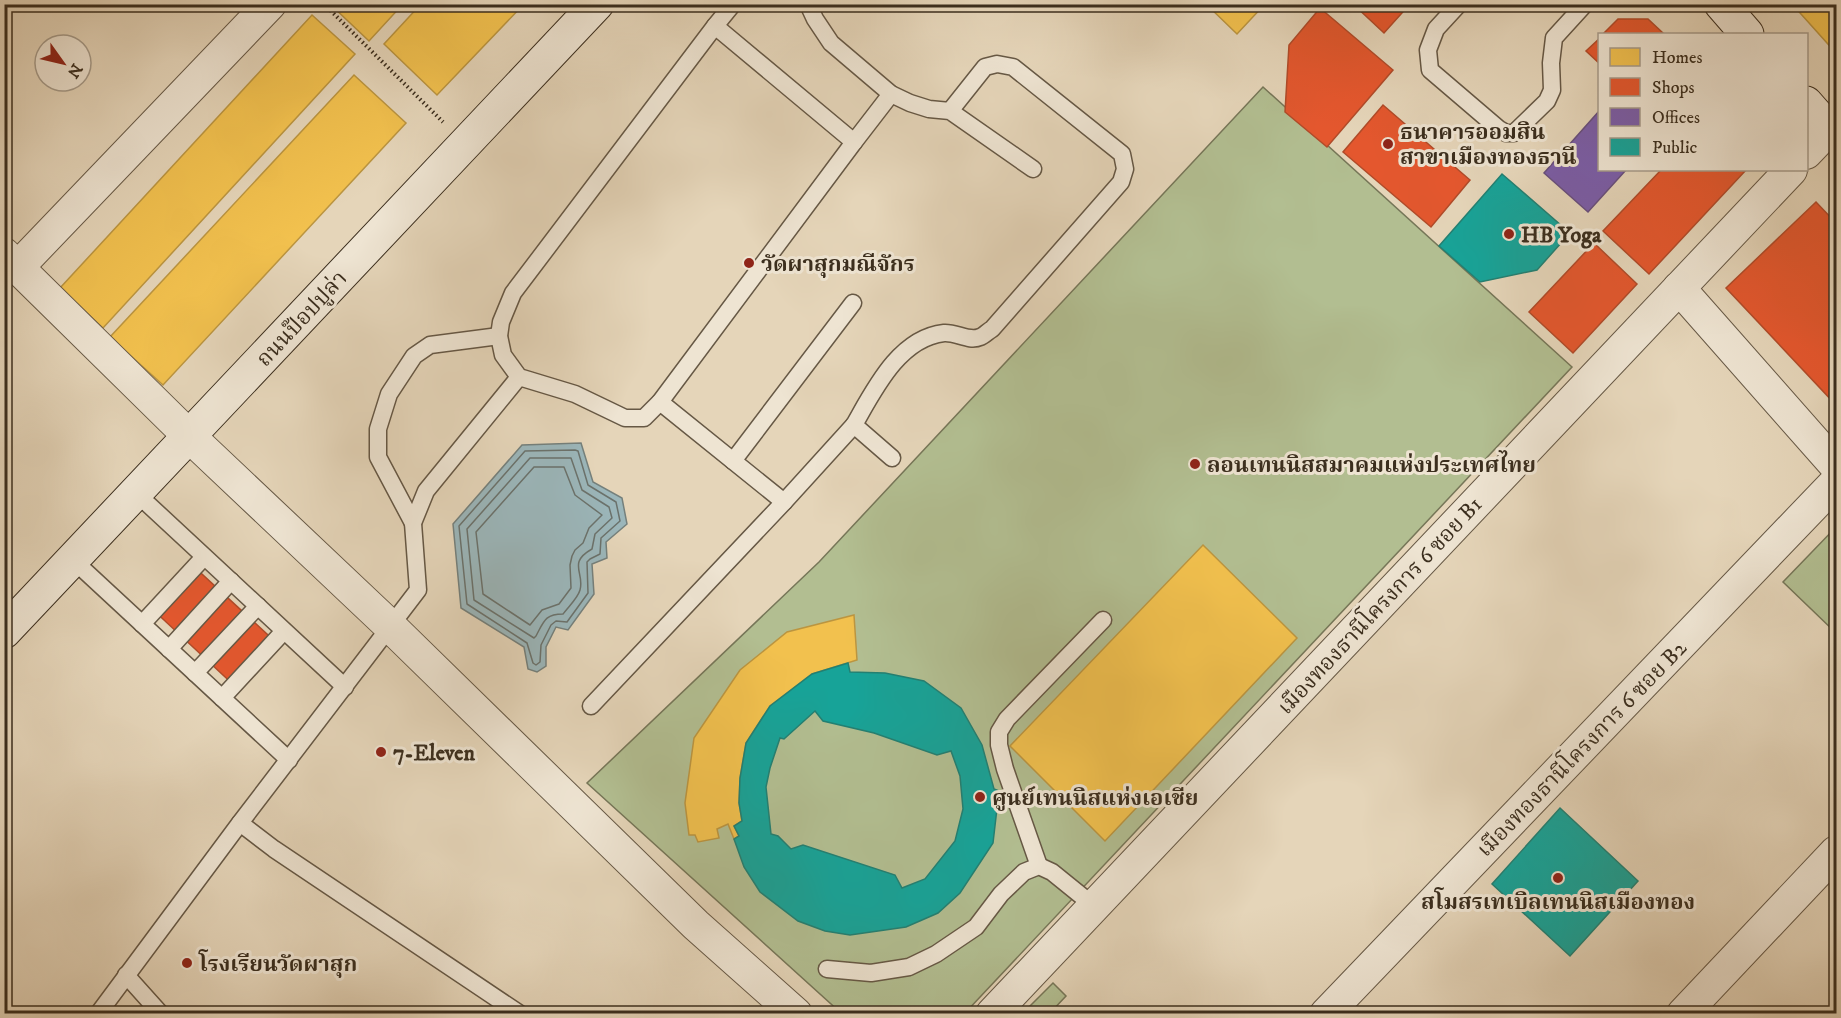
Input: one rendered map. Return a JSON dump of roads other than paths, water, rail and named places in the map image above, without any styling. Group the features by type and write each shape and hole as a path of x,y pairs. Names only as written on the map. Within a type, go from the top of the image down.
{"street":[{"path":"270,4 11,260 189,436 390,626 696,925 796,1014"},
{"name":"ถนนป๊อปปูล่า","path":"4,632 597,4"},
{"path":"1721,4 1746,33"},
{"path":"1808,105 1833,133 1808,152"},
{"name":"เมืองทองธานีโครงการ 6 ซอย B1","path":"992,1014 1790,171"},
{"path":"1679,288 1836,466"},
{"name":"เมืองทองธานีโครงการ 6 ซอย B2","path":"1326,1014 1836,482"},
{"path":"1683,1014 1836,852"}],"lane":[{"path":"733,4 513,293 501,322 499,336 503,355 519,376 575,394 625,418 644,418 660,402 891,94"},
{"path":"808,4 814,19 831,43 891,94 929,109 950,111 1033,169"},
{"path":"1459,4 1436,29 1428,50 1430,70 1499,129 1506,133 1514,133 1547,101 1552,90 1551,63 1554,38 1585,4"},
{"path":"715,26 854,142"},
{"path":"591,706 854,425 894,362 924,338 946,333 980,338 992,329 1121,182 1125,169 1122,154 1013,67 997,64 985,67 950,111"},
{"path":"733,461 853,303"},
{"path":"98,1014 418,590 413,523 378,457 378,429 389,394 414,356 430,345 499,336"},
{"path":"413,523 426,491 519,376"},
{"path":"660,402 784,502"},
{"path":"854,425 892,458"},
{"path":"136,493 345,687"},
{"path":"142,624 204,557"},
{"path":"72,560 289,760"},
{"path":"169,649 231,581"},
{"path":"195,673 258,606"},
{"path":"1039,866 1005,769 999,745 999,732 1008,719 1103,620"},
{"path":"222,698 284,631"},
{"path":"240,823 274,849 520,1014"},
{"path":"827,969 871,973 909,967 936,954 976,927 1023,872 1039,866 1052,872 1094,906"},
{"path":"126,975 161,1014"}],"water":[{"path":"581,443 593,482 622,498 627,524 606,542 607,558 592,564 594,594 568,630 556,627 546,647 546,666 537,672 528,669 524,647 461,608 453,524 522,445"}],"place":[{"name":"ธนาคารออมสิน สาขาเมืองทองธานี","path":"1388,144"},
{"name":"HB Yoga","path":"1509,234"},
{"name":"วัดผาสุกมณีจักร","path":"749,263"},
{"name":"ลอนเทนนิสสมาคมแห่งประเทศไทย","path":"1195,464"},
{"name":"7-Eleven","path":"381,752"},
{"name":"ศูนย์เทนนิสแห่งเอเชีย","path":"980,797"},
{"name":"สโมสรเทเบิลเทนนิสเมืองทอง","path":"1558,878"},
{"name":"โรงเรียนวัดผาสุก","path":"187,963"}]}
